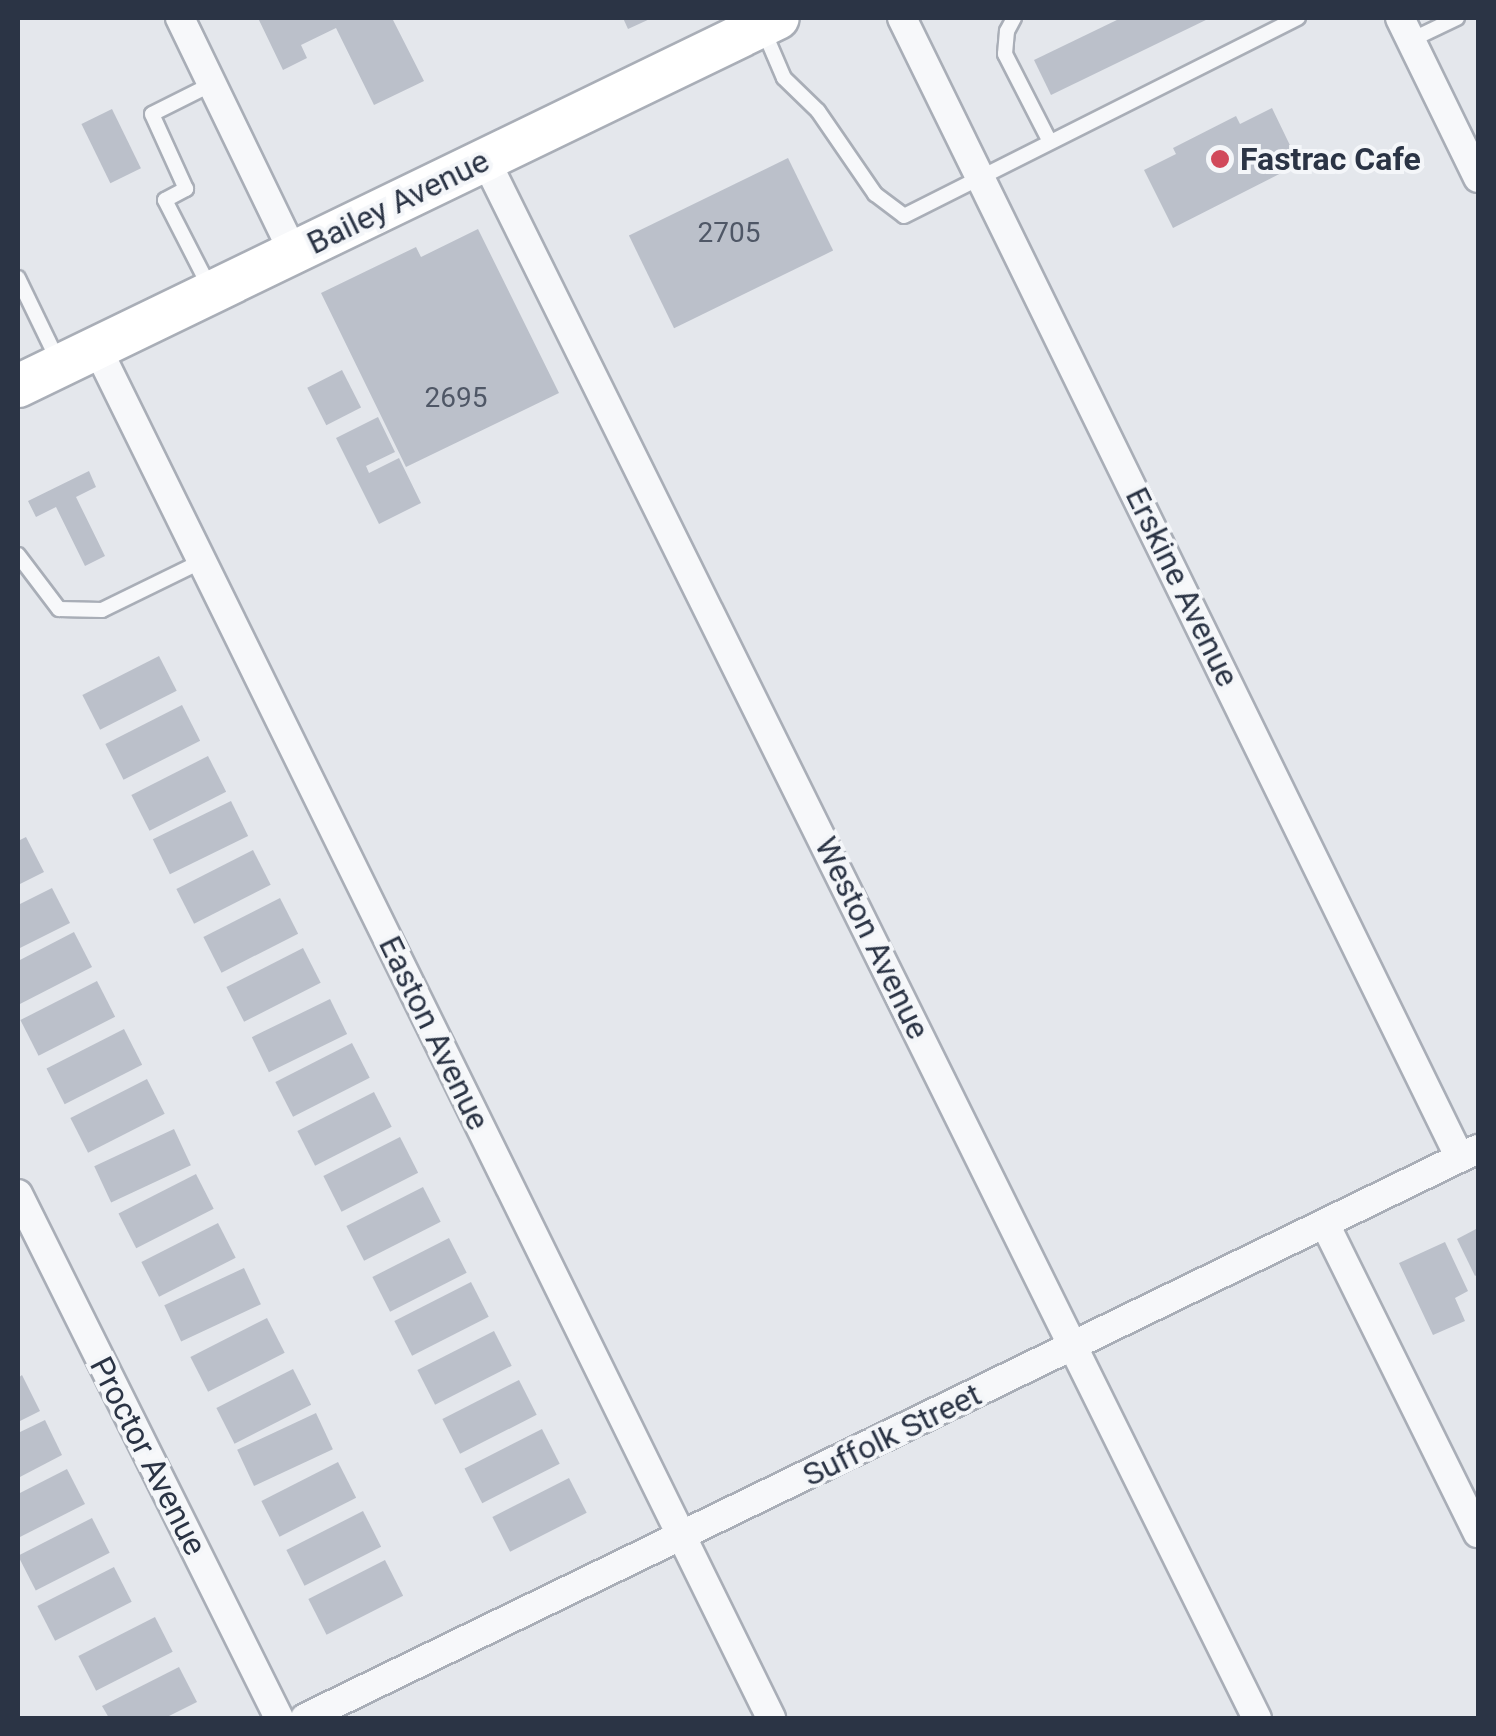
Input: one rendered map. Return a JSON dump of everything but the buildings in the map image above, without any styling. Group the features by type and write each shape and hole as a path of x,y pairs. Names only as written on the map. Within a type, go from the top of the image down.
{"main road":[{"name":"Bailey Avenue","path":"18,386 485,159 749,25"}],"street":[{"path":"180,18 294,252"},
{"name":"Erskine Avenue","path":"902,18 1469,1154"},
{"path":"1405,28 1478,178"},
{"name":"Weston Avenue","path":"485,159 1257,1718"},
{"name":"Easton Avenue","path":"78,357 202,561 771,1718"},
{"name":"Suffolk Street","path":"305,1718 1469,1154"},
{"name":"Proctor Avenue","path":"18,1194 279,1718"},
{"path":"1325,1224 1478,1533"}],"lane":[{"path":"1014,18 1006,31 1006,54 1049,140"},
{"path":"749,25 784,78 818,112 875,194 904,216 980,174 1298,18"},
{"path":"1405,28 1457,18"},
{"path":"212,84 152,114 186,190 165,200 212,292"},
{"path":"18,278 23,304 78,357"},
{"path":"18,555 59,609 102,610 202,561"}],"place":[{"name":"Fastrac Cafe","path":"1220,159"}]}
